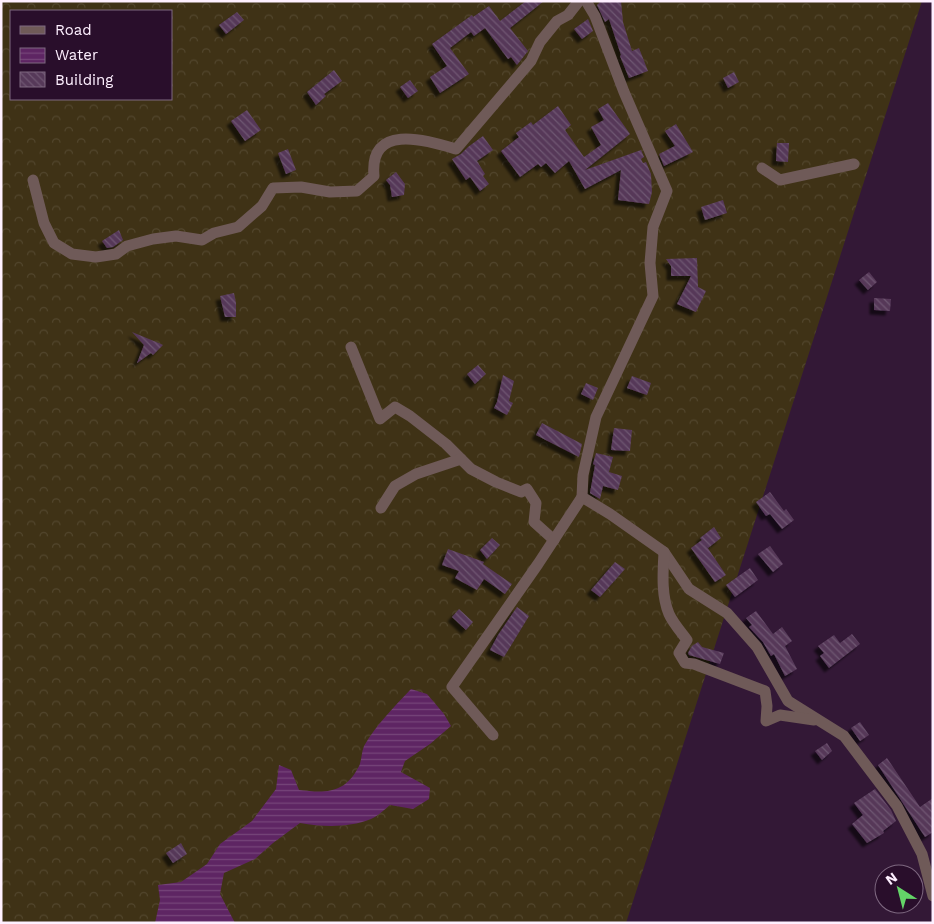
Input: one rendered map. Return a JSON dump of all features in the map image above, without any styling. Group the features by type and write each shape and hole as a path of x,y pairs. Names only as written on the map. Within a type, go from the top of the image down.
{"street":[{"path":"33,180 44,223 54,243 72,254 96,257 116,254 127,246 152,239 176,236 202,240 214,233 238,227 262,206 273,188 301,187 330,192 357,191 374,176 373,164 379,150 389,142 410,138 456,149 531,61 540,42 557,21 568,15 579,1"},
{"path":"494,735 452,687 582,497 582,475 596,417 653,296 650,262 653,227 667,191 586,1"},
{"path":"762,168 780,180 854,164"},
{"path":"350,347 380,419 395,407 410,416 446,444 471,470 521,492 527,489 536,503 534,522 554,540"},
{"path":"381,508 395,486 416,474 461,459"},
{"path":"582,497 664,552 689,588 727,613 757,647 788,701 844,736 897,806 922,854 933,896"},
{"path":"664,552 663,582 666,605 670,616 687,640 679,653 685,663 694,664 765,691 766,721 780,715 818,720"}],"green space":[{"path":"1,1 922,1 626,923 1,923"}],"water":[{"path":"411,689 427,694 444,714 451,726 430,744 405,761 401,772 430,788 429,799 413,809 390,805 374,818 354,824 327,826 300,823 255,859 224,873 220,894 235,923 155,923 160,900 158,885 181,882 207,864 220,844 252,821 276,789 279,765 291,770 299,790 333,790 347,783 358,768 364,746 374,731"}],"building":[{"path":"526,1 544,1 510,28 528,51 517,65 511,57 508,59 485,28 474,36 471,32 450,48 469,74 440,93 430,77 447,66 432,44 472,15 473,17 489,6 500,21"},
{"path":"601,1 621,1 623,22 632,51 639,48 648,71 629,78 609,19 605,22 597,5"},
{"path":"237,12 244,20 226,34 219,25"},
{"path":"588,19 593,31 582,39 574,29"},
{"path":"334,70 342,81 324,94 326,96 316,105 307,92"},
{"path":"734,72 739,82 728,88 723,78"},
{"path":"410,80 418,91 408,98 400,87"},
{"path":"608,103 630,134 585,170 641,150 644,157 641,159 643,163 646,162 651,174 652,192 649,204 618,200 621,170 585,189 569,161 555,173 546,163 541,167 538,164 520,177 501,151 519,137 516,133 531,122 533,125 558,106 571,125 565,130 584,157 601,145 591,127 604,120 598,109"},
{"path":"247,110 261,130 245,141 231,121"},
{"path":"676,124 693,152 664,166 659,154 675,146 665,131"},
{"path":"483,136 493,150 477,161 485,174 483,176 489,184 480,191 470,177 466,180 452,159"},
{"path":"777,143 789,143 788,162 776,161"},
{"path":"288,149 296,170 286,174 278,153"},
{"path":"396,172 405,184 404,195 392,197 390,185 386,180"},
{"path":"723,200 727,213 705,220 701,207"},
{"path":"119,230 123,240 113,247 107,248 102,241"},
{"path":"697,258 698,287 706,291 696,312 677,304 691,276 671,276 671,266 666,259"},
{"path":"869,272 877,282 868,290 859,280"},
{"path":"234,293 236,317 225,317 220,296"},
{"path":"874,298 891,299 890,311 874,310"},
{"path":"132,332 163,345 153,355 151,353 137,363 144,345"},
{"path":"478,365 486,374 475,384 467,374"},
{"path":"503,375 514,381 509,401 513,403 507,415 494,408"},
{"path":"632,376 651,383 647,395 627,388"},
{"path":"586,383 598,388 593,400 581,394"},
{"path":"542,423 582,444 579,457 536,435"},
{"path":"614,428 632,430 630,451 611,450"},
{"path":"596,453 613,457 609,472 622,476 618,490 603,486 600,499 590,493"},
{"path":"770,492 784,511 786,509 794,520 782,529 770,514 766,516 756,502"},
{"path":"714,527 721,538 708,548 705,544 726,575 715,582 691,548 702,540 700,538"},
{"path":"492,538 500,545 487,559 480,550"},
{"path":"770,546 783,564 773,572 758,554"},
{"path":"448,549 484,562 483,564 512,584 505,594 484,579 477,590 455,578 459,571 442,565"},
{"path":"615,562 625,569 600,597 591,590"},
{"path":"750,568 758,580 735,597 726,585"},
{"path":"517,607 529,616 504,657 490,650"},
{"path":"459,609 473,622 466,630 452,617"},
{"path":"756,611 773,634 782,627 792,641 785,646 797,669 785,676 774,654 771,656 763,642 749,627 752,625 746,618"},
{"path":"852,634 860,644 829,668 820,656 824,653 818,646 834,635 840,643"},
{"path":"698,642 702,647 724,653 720,664 689,655 688,653 692,646"},
{"path":"860,722 869,735 860,741 851,728"},
{"path":"827,743 832,751 822,760 815,751"},
{"path":"887,758 920,807 933,798 933,832 925,837 878,765"},
{"path":"875,789 891,810 896,821 883,831 884,833 867,843 852,824 863,815 854,803"},
{"path":"181,843 187,854 173,863 166,853"}]}
